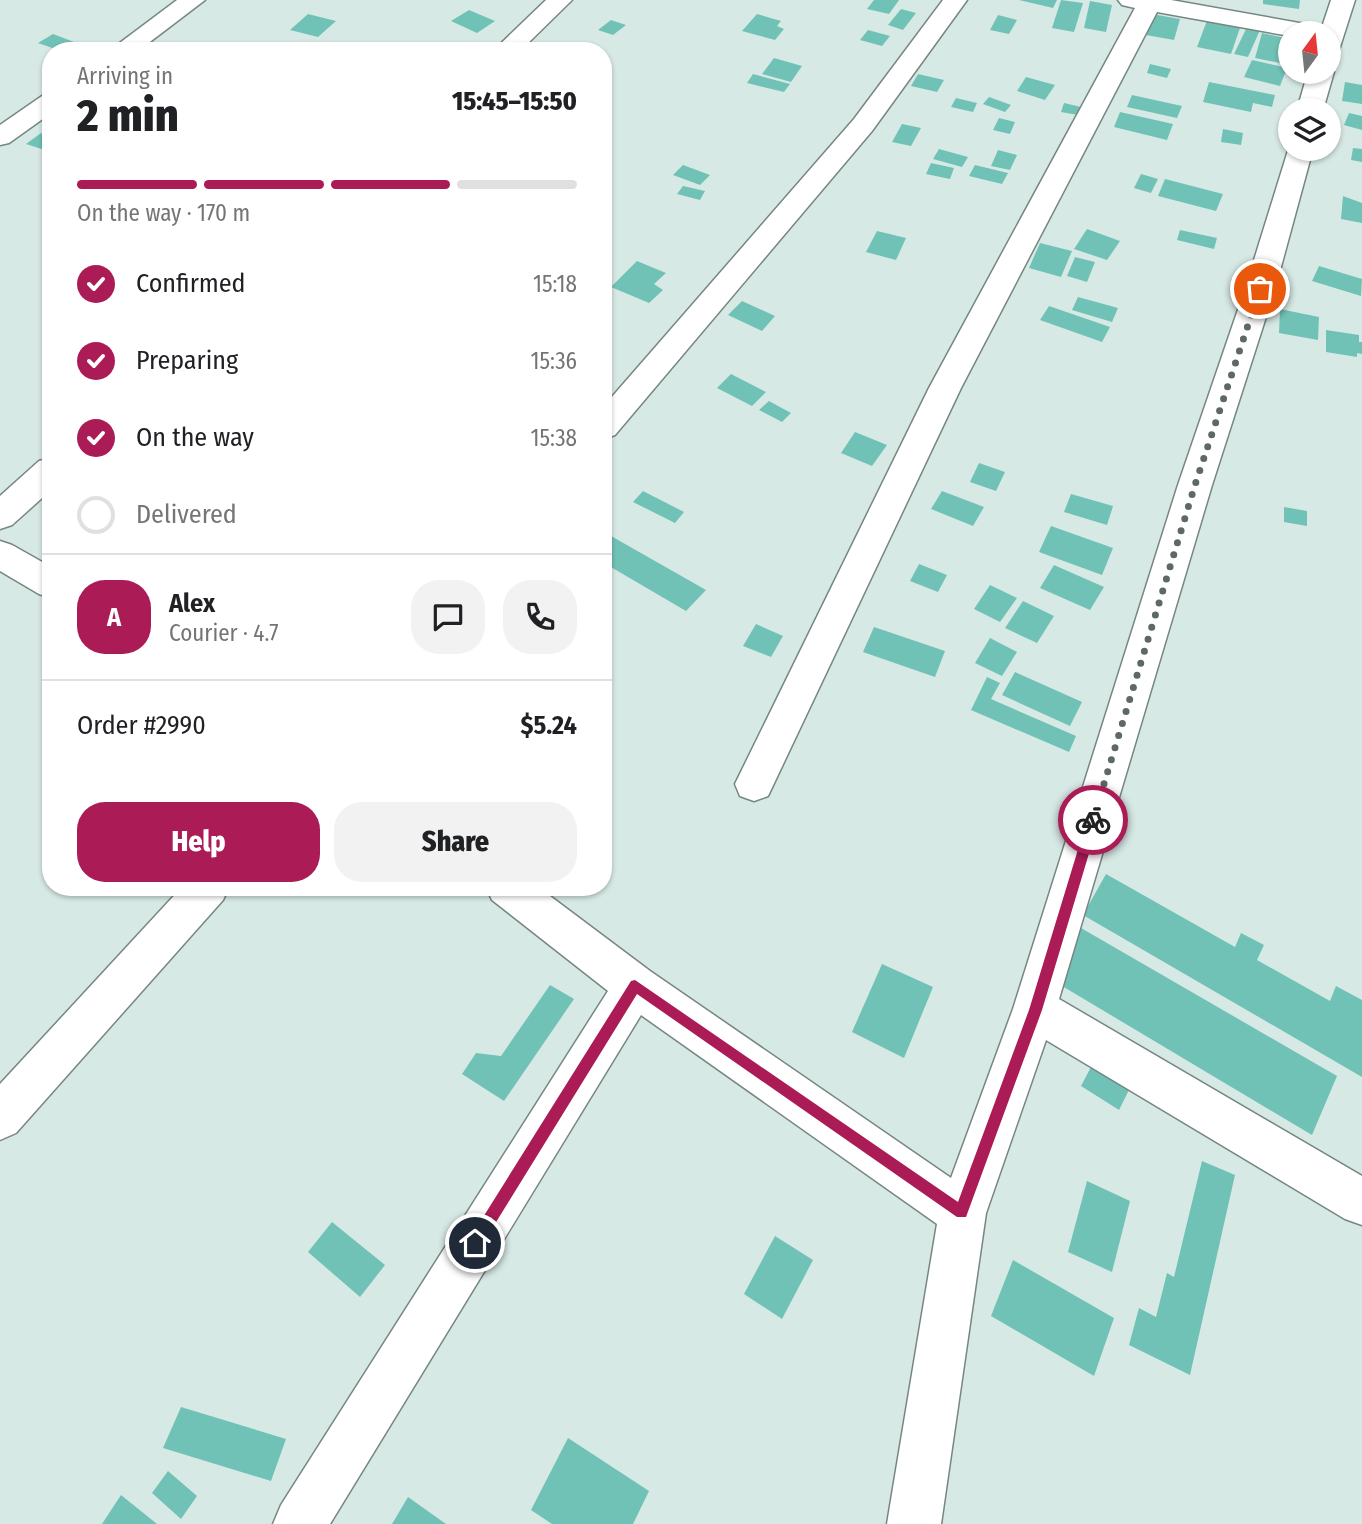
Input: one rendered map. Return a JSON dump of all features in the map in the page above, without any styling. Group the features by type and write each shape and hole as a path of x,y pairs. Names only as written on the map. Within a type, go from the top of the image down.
{"street":[{"path":"134,42 192,0"},
{"path":"515,42 560,0"},
{"path":"612,418 863,125 955,0"},
{"path":"1336,21 1343,0"},
{"path":"754,784 945,388 1144,1 1278,28"},
{"path":"0,137 42,107"},
{"path":"914,1524 923,1479 961,1213 1035,1010 1195,485 1260,289 1297,161"},
{"path":"0,516 42,478"},
{"path":"0,554 42,579"},
{"path":"0,1117 201,896"},
{"path":"518,896 635,986 961,1213"},
{"path":"300,1524 635,986"},
{"path":"1035,1010 1362,1202"}],"building":[{"path":"874,0 899,0 889,14 867,9"},
{"path":"1019,0 1057,0 1053,8"},
{"path":"1061,0 1083,3 1074,32 1052,28"},
{"path":"1263,0 1300,0 1299,9 1263,4"},
{"path":"1090,1 1112,5 1106,32 1084,28"},
{"path":"901,9 916,13 903,30 888,25"},
{"path":"469,10 495,21 477,33 451,21"},
{"path":"1146,13 1180,19 1174,40 1140,34"},
{"path":"308,14 336,21 318,37 290,30"},
{"path":"757,14 781,21 777,26 784,29 775,40 742,31"},
{"path":"998,15 1017,20 1009,34 990,30"},
{"path":"1208,18 1241,25 1231,54 1197,47"},
{"path":"611,20 626,25 613,35 598,30"},
{"path":"1247,27 1260,30 1248,57 1234,54"},
{"path":"868,30 890,36 882,46 860,40"},
{"path":"1262,33 1278,36 1278,63 1255,58"},
{"path":"53,34 74,42 42,42 42,44 38,43"},
{"path":"774,58 802,66 791,82 762,74"},
{"path":"1252,60 1278,66 1278,84 1281,84 1280,86 1244,77"},
{"path":"1150,64 1171,69 1167,78 1147,73"},
{"path":"753,74 790,84 784,92 747,83"},
{"path":"918,74 944,80 937,92 911,86"},
{"path":"1026,77 1055,85 1045,100 1017,91"},
{"path":"1209,82 1275,95 1272,107 1253,103 1251,112 1203,102"},
{"path":"1345,82 1362,85 1362,104 1342,101"},
{"path":"1132,95 1182,106 1177,118 1127,107"},
{"path":"989,97 1011,105 1005,112 983,104"},
{"path":"956,98 977,103 973,112 951,107"},
{"path":"1064,103 1081,107 1078,115 1061,112"},
{"path":"1120,112 1173,124 1167,140 1114,127"},
{"path":"1349,113 1362,116 1362,130 1344,125"},
{"path":"999,118 1015,122 1010,134 993,130"},
{"path":"902,124 921,128 911,146 892,142"},
{"path":"1223,129 1243,133 1241,145 1221,142"},
{"path":"41,133 42,133 42,149 26,144"},
{"path":"1353,148 1362,149 1362,162 1351,160"},
{"path":"939,149 968,157 962,167 933,159"},
{"path":"998,150 1017,155 1010,170 991,166"},
{"path":"931,163 954,168 950,179 926,174"},
{"path":"683,165 710,175 700,185 673,175"},
{"path":"975,165 1008,173 1002,184 969,176"},
{"path":"1141,174 1158,179 1151,193 1134,188"},
{"path":"1165,179 1223,194 1216,211 1158,196"},
{"path":"683,186 705,191 700,200 677,194"},
{"path":"1343,196 1362,203 1362,223 1341,219"},
{"path":"1087,229 1120,241 1107,260 1074,249"},
{"path":"1180,230 1217,238 1214,249 1177,240"},
{"path":"877,231 906,238 896,260 866,252"},
{"path":"1040,243 1072,251 1061,277 1029,268"},
{"path":"1075,257 1095,262 1087,282 1067,276"},
{"path":"637,261 666,273 654,284 663,290 649,303 612,286"},
{"path":"1319,266 1362,279 1361,296 1312,281"},
{"path":"1078,297 1118,308 1112,322 1072,310"},
{"path":"742,301 775,316 762,331 728,315"},
{"path":"1049,306 1110,327 1102,342 1040,320"},
{"path":"1280,309 1319,317 1318,340 1279,333"},
{"path":"1326,330 1359,335 1362,354 1357,353 1357,357 1326,352"},
{"path":"731,374 766,392 752,406 717,388"},
{"path":"769,401 791,413 782,422 759,410"},
{"path":"855,432 887,445 872,466 841,453"},
{"path":"979,463 1005,472 996,491 970,482"},
{"path":"643,491 684,512 675,523 633,502"},
{"path":"942,491 984,507 973,526 931,509"},
{"path":"1071,494 1113,506 1107,525 1064,512"},
{"path":"1284,507 1307,511 1307,526 1284,522"},
{"path":"1051,526 1113,548 1102,575 1039,552"},
{"path":"612,537 706,590 686,611 612,568"},
{"path":"919,564 947,575 938,592 910,581"},
{"path":"1054,565 1104,587 1090,610 1040,588"},
{"path":"990,585 1017,598 1000,622 974,609"},
{"path":"1023,601 1054,616 1037,643 1005,628"},
{"path":"756,624 783,636 771,657 743,646"},
{"path":"874,627 945,651 935,677 863,652"},
{"path":"990,638 1017,652 1002,676 975,663"},
{"path":"1015,672 1082,702 1070,726 1002,695"},
{"path":"987,677 1000,683 991,699 1076,736 1069,752 971,710"},
{"path":"1106,874 1235,947 1241,933 1264,945 1257,960 1330,1001 1336,986 1362,1000 1362,1077 1083,915"},
{"path":"1081,928 1337,1076 1312,1135 1052,980"},
{"path":"882,964 933,987 904,1058 852,1032"},
{"path":"550,985 574,999 504,1101 462,1074 476,1053 501,1056"},
{"path":"1093,1063 1131,1086 1119,1110 1081,1086"},
{"path":"1202,1161 1235,1175 1190,1375 1129,1345 1139,1308 1156,1317 1167,1273 1174,1277"},
{"path":"1087,1181 1130,1201 1112,1272 1068,1252"},
{"path":"332,1222 385,1265 360,1297 308,1252"},
{"path":"775,1236 813,1260 782,1319 744,1294"},
{"path":"1013,1260 1114,1318 1094,1376 991,1316"},
{"path":"181,1407 286,1439 271,1481 163,1448"},
{"path":"568,1438 649,1491 633,1524 552,1524 531,1510"},
{"path":"168,1471 197,1496 181,1519 152,1493"},
{"path":"121,1495 157,1524 102,1524"},
{"path":"408,1497 446,1524 392,1524"}],"way so far":[{"path":"1093,820 1195,485 1260,289"}],"route":[{"path":"475,1243 635,986 961,1213 1035,1010 1093,820"}]}
